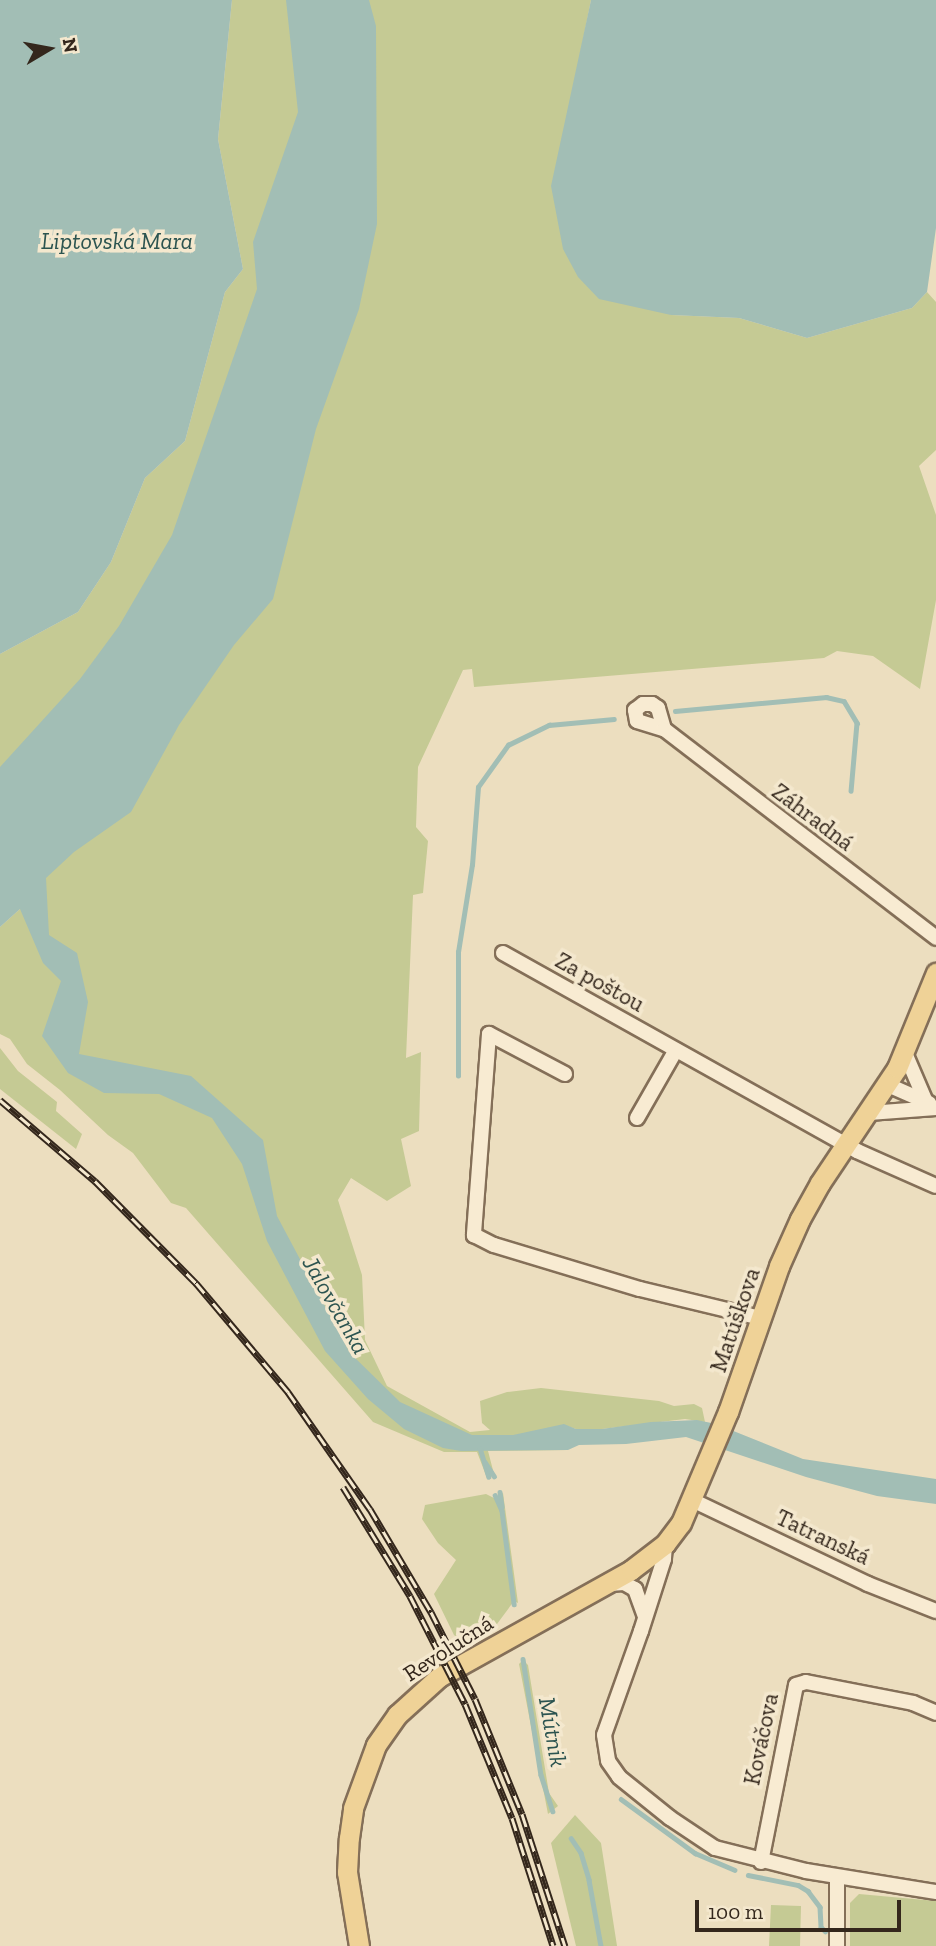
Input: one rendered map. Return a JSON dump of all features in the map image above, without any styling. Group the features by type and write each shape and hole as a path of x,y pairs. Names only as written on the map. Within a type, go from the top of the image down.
{"main road":[{"name":"Matúškova","path":"665,1544 681,1523 712,1454 800,1219 845,1143 888,1085 905,1053 936,973"},
{"name":"Revolučná","path":"359,1946 347,1872 351,1818 367,1766 387,1729 417,1694 439,1677 608,1584 665,1544"}],"street":[{"name":"Záhradná","path":"664,729 936,938"},
{"name":"Za poštou","path":"503,953 845,1143 936,1186"},
{"path":"565,1074 489,1034 474,1235 494,1245 639,1289 761,1318"},
{"path":"637,1118 676,1050"},
{"path":"905,1053 933,1105"},
{"path":"888,1085 933,1105"},
{"path":"869,1113 933,1105"},
{"name":"Tatranská","path":"692,1500 868,1584 936,1611"},
{"name":"Matúškova","path":"665,1544 664,1559 604,1735 605,1752 612,1768 624,1782 693,1835 715,1847 761,1861"},
{"path":"608,1584 624,1583 635,1589 645,1618"},
{"name":"Kováčova","path":"761,1861 796,1685 806,1682 819,1684 913,1703 936,1713"},
{"path":"761,1861 836,1877 936,1892"},
{"path":"836,1877 837,1946"}],"green space":[{"path":"232,0 591,0 577,70 671,315 739,318 807,338 912,308 927,292 936,302 936,450 919,466 936,515 936,600 920,689 873,656 837,651 824,658 474,687 472,669 463,670 418,767 416,827 428,841 423,893 413,895 406,1058 421,1052 419,1131 401,1139 411,1186 387,1201 351,1178 338,1200 362,1275 365,1340 387,1386 470,1432 490,1430 482,1423 480,1401 507,1392 541,1388 659,1401 674,1406 694,1404 702,1408 705,1422 685,1419 602,1429 576,1429 564,1425 568,1450 488,1451 494,1474 487,1478 477,1452 444,1452 373,1422 186,1208 171,1203 133,1153 108,1135 60,1090 27,1064 10,1039 0,1034 0,927 20,909 0,885 0,654 78,612 111,562 145,478 185,441 225,292 243,269 218,139"},
{"path":"0,1048 18,1071 57,1102 56,1111 82,1134 76,1149 0,1089"},
{"path":"503,1493 518,1603 514,1601 497,1624 464,1643 454,1635 434,1594 456,1560 438,1543 422,1519 425,1505 486,1494 494,1498"},
{"path":"523,1660 528,1665 549,1793 558,1806 548,1814 519,1664"},
{"path":"575,1815 601,1843 617,1946 576,1946 551,1843"},
{"path":"859,1894 936,1901 936,1946 850,1946 850,1903"},
{"path":"771,1905 801,1906 800,1946 769,1946"}],"water":[{"name":"Liptovská Mara","path":"0,0 232,0 218,139 243,269 225,292 185,441 145,478 111,562 78,612 0,654"},
{"name":"Liptovská Mara","path":"286,0 369,0 376,26 377,224 359,309 316,429 273,599 234,645 179,725 131,812 74,852 46,878 49,935 77,953 88,1002 79,1054 191,1076 263,1140 277,1216 350,1353 400,1402 472,1435 513,1435 564,1424 576,1429 602,1429 651,1422 697,1420 716,1424 803,1459 936,1479 936,1504 877,1496 806,1477 686,1437 626,1444 579,1445 568,1450 461,1451 443,1448 404,1429 368,1399 325,1351 267,1241 242,1164 212,1118 159,1094 104,1093 68,1073 42,1036 61,981 43,963 20,909 0,927 0,767 80,679 119,626 172,535 257,289 253,242 298,112"},
{"path":"591,0 936,0 936,228 927,292 912,308 807,338 739,318 671,315 599,299 578,277 563,249 551,186"}],"waterway":[{"path":"675,711 826,697 844,701 857,723 851,791"},
{"path":"458,1076 458,952 472,865 478,787 508,745 549,725 614,719"},
{"name":"Mútnik","path":"480,1448 489,1477"},
{"name":"Mútnik","path":"485,1462 494,1476"},
{"name":"Mútnik","path":"500,1492 502,1507"},
{"name":"Mútnik","path":"495,1495 502,1511 514,1604"},
{"name":"Mútnik","path":"523,1659 541,1775 553,1811"},
{"path":"621,1799 695,1853 735,1870"},
{"name":"Mútnik","path":"571,1838 581,1853 589,1880 601,1946"},
{"path":"748,1875 798,1885 808,1891 820,1907 821,1927 825,1931"}],"railway":[{"path":"0,1100 95,1181 196,1283 288,1392 370,1509 431,1612 475,1699 522,1814 565,1946"},
{"path":"343,1487 410,1596 465,1704 512,1818 553,1946"}],"water label":[{"name":"Jalovčanka","path":"336,1305"}]}
